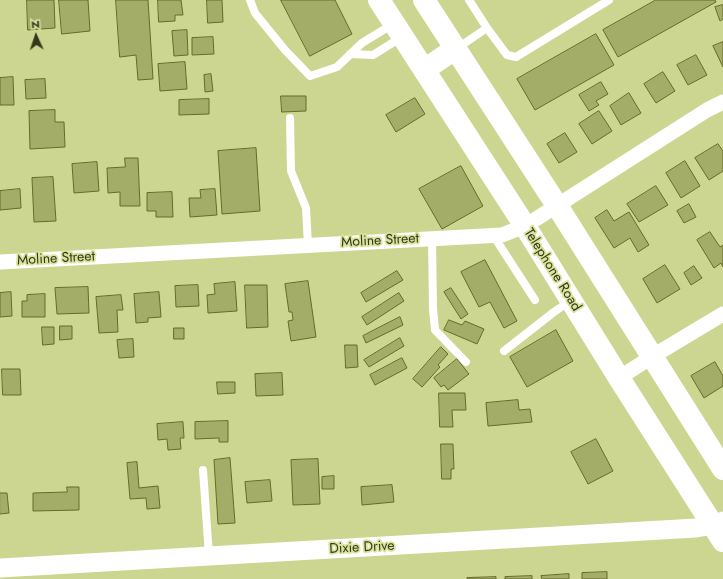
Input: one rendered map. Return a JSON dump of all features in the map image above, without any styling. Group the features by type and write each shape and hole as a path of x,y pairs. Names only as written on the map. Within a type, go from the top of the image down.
{"main road":[{"name":"Telephone Road","path":"379,0 525,226 619,378 720,529"},
{"path":"424,0 556,204 723,469"},
{"path":"424,70 455,49"}],"street":[{"name":"Moline Street","path":"0,262 502,235 525,226 556,204 707,110 723,102"},
{"path":"619,378 652,356 723,314"},
{"name":"Dixie Drive","path":"0,568 696,528 720,529"}],"lane":[{"path":"250,0 255,13 285,50 310,76 337,67 362,43 398,30"},
{"path":"469,0 507,55 516,58 609,0"},
{"path":"455,49 487,28"},
{"path":"350,54 373,55 398,30"},
{"path":"290,118 291,171 306,208 308,245"},
{"path":"493,235 535,300"},
{"path":"432,239 433,309 435,330 466,362"},
{"path":"504,351 571,300"},
{"path":"203,470 209,557"}],"building":[{"path":"27,0 54,0 55,28 28,30"},
{"path":"59,0 88,0 90,31 62,34"},
{"path":"116,0 148,0 153,79 138,80 136,55 120,57"},
{"path":"158,0 181,0 183,15 175,15 175,21 159,22"},
{"path":"207,0 222,0 223,22 208,23"},
{"path":"281,0 335,0 352,34 310,56"},
{"path":"656,0 715,0 716,2 618,57 603,30"},
{"path":"723,5 723,19 720,21 715,7"},
{"path":"187,30 188,55 174,56 172,31"},
{"path":"596,34 614,65 535,110 517,79"},
{"path":"213,37 214,54 192,55 192,38"},
{"path":"723,42 723,67 713,46"},
{"path":"696,55 707,75 688,85 677,65"},
{"path":"185,62 187,89 160,91 158,64"},
{"path":"663,72 675,91 656,103 644,84"},
{"path":"211,74 213,91 205,92 204,75"},
{"path":"13,77 14,105 0,105 0,78"},
{"path":"45,79 46,98 26,99 25,80"},
{"path":"601,82 608,94 596,101 599,105 589,111 579,95"},
{"path":"629,93 641,113 621,125 610,106"},
{"path":"281,96 306,96 306,111 282,112"},
{"path":"415,98 425,114 396,132 386,115"},
{"path":"209,99 209,114 179,115 179,100"},
{"path":"55,110 55,122 64,122 65,147 30,149 29,111"},
{"path":"599,111 612,131 592,144 579,124"},
{"path":"565,133 577,152 559,163 547,144"},
{"path":"718,144 723,151 723,171 709,180 695,158"},
{"path":"256,148 260,211 222,214 218,151"},
{"path":"125,158 138,158 140,206 120,206 120,192 108,193 107,168 125,167"},
{"path":"685,161 700,186 681,198 666,173"},
{"path":"97,162 99,191 74,193 72,164"},
{"path":"461,166 483,206 442,229 419,189"},
{"path":"53,177 56,221 34,222 32,178"},
{"path":"656,186 668,205 639,222 627,204"},
{"path":"20,189 21,208 0,210 0,191"},
{"path":"215,189 217,215 190,217 189,198 201,198 200,190"},
{"path":"172,192 173,217 156,217 156,211 147,211 147,193"},
{"path":"689,204 696,217 684,223 677,211"},
{"path":"607,210 614,221 629,212 649,245 638,252 630,238 614,248 595,218"},
{"path":"710,232 720,247 723,245 723,267 721,263 714,268 697,240"},
{"path":"485,260 517,321 504,328 490,302 479,307 461,272"},
{"path":"665,265 680,289 657,303 643,279"},
{"path":"694,266 702,278 691,285 684,273"},
{"path":"397,271 403,280 366,302 361,293"},
{"path":"308,281 316,337 291,341 288,321 293,320 292,312 289,312 285,284"},
{"path":"235,282 237,311 208,313 207,295 215,294 214,284"},
{"path":"198,285 199,306 176,307 175,286"},
{"path":"245,285 267,285 268,327 247,328"},
{"path":"88,287 89,313 57,314 55,288"},
{"path":"451,288 468,314 461,319 444,292"},
{"path":"11,292 12,316 0,317 0,293"},
{"path":"159,292 161,317 148,318 148,322 136,323 134,294"},
{"path":"399,293 404,301 367,325 362,317"},
{"path":"45,294 45,317 22,317 22,301 27,301 27,295"},
{"path":"121,295 123,310 117,310 118,332 99,333 96,297"},
{"path":"400,317 403,325 366,343 363,336"},
{"path":"449,320 462,325 465,321 484,329 477,344 444,330"},
{"path":"60,326 72,326 72,339 60,340"},
{"path":"42,327 54,327 54,344 43,345"},
{"path":"174,328 184,328 184,339 174,339"},
{"path":"556,330 573,361 527,387 510,357"},
{"path":"400,338 404,346 369,367 364,360"},
{"path":"133,339 134,357 119,358 117,340"},
{"path":"345,345 357,345 358,367 346,368"},
{"path":"441,347 448,354 438,365 440,367 422,387 413,379"},
{"path":"402,358 407,368 375,385 370,375"},
{"path":"457,359 469,374 448,390 444,385 441,387 434,378"},
{"path":"715,362 723,376 723,386 704,398 691,376"},
{"path":"2,369 20,369 21,395 3,395"},
{"path":"282,373 283,395 256,396 255,374"},
{"path":"217,382 235,382 235,393 218,394"},
{"path":"439,393 465,393 466,410 452,410 453,427 440,427"},
{"path":"518,400 519,410 530,409 532,422 488,426 486,403"},
{"path":"228,421 228,442 219,442 219,438 195,439 195,422"},
{"path":"183,422 184,438 180,438 181,449 168,450 167,439 158,440 157,424"},
{"path":"596,439 613,471 588,484 571,452"},
{"path":"441,444 453,444 454,469 451,469 451,479 442,479"},
{"path":"230,458 235,523 218,524 214,460"},
{"path":"318,459 320,504 293,505 291,460"},
{"path":"137,462 139,488 158,486 160,508 147,509 146,498 130,499 127,463"},
{"path":"334,476 334,489 322,489 322,477"},
{"path":"270,480 272,501 247,503 245,482"},
{"path":"392,485 394,502 362,505 361,487"},
{"path":"67,487 79,487 79,510 33,511 33,493 67,492"},
{"path":"0,493 7,493 9,513 0,514"},
{"path":"607,572 607,579 582,579 582,573"},
{"path":"569,574 569,579 542,579 541,576"},
{"path":"532,576 532,579 505,579 505,577"},
{"path":"496,577 496,579 467,579 467,578"}]}
